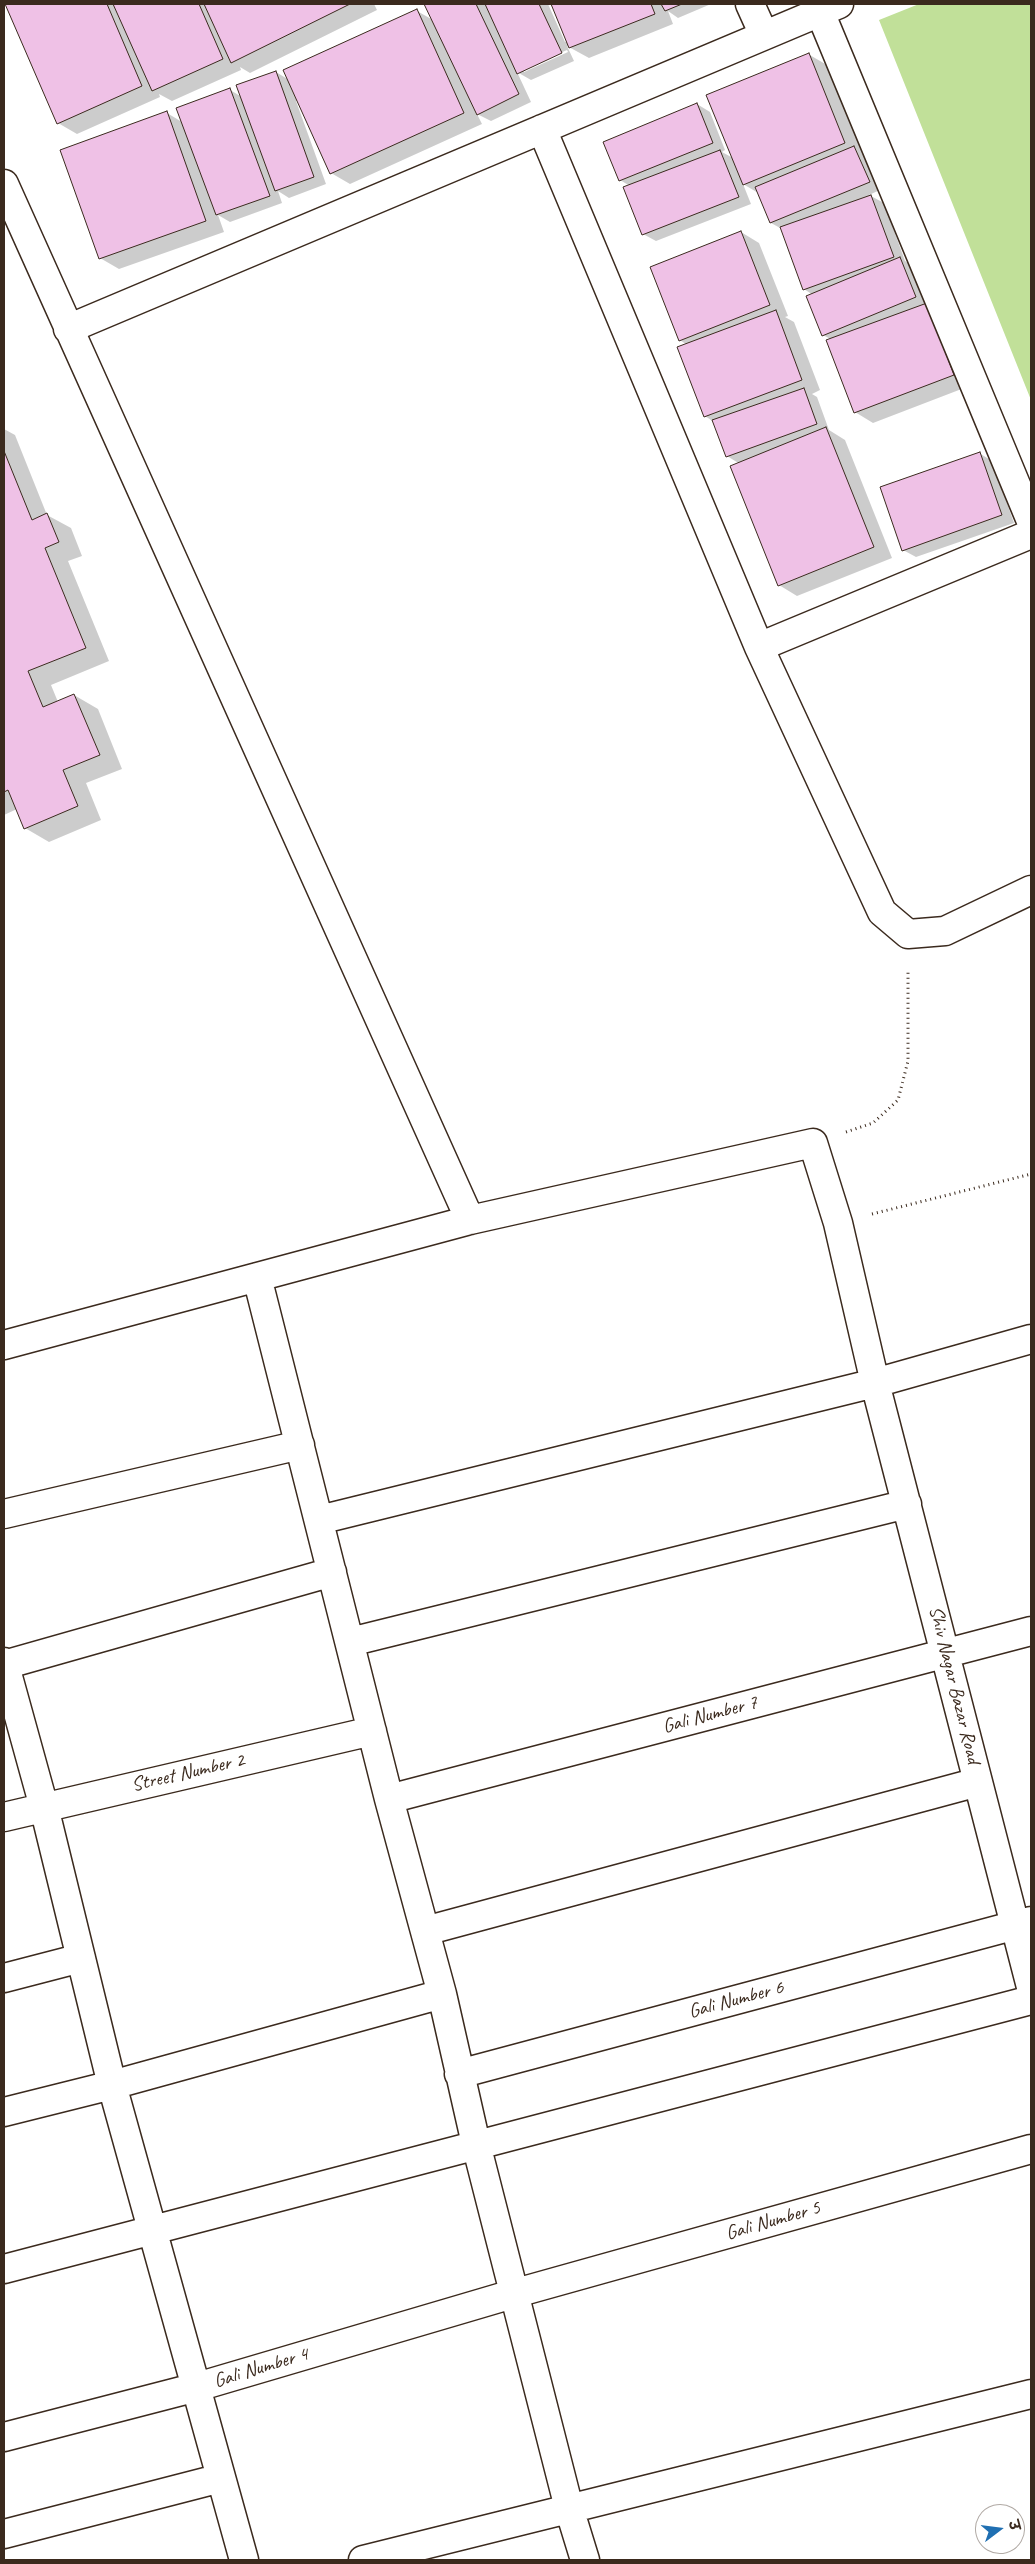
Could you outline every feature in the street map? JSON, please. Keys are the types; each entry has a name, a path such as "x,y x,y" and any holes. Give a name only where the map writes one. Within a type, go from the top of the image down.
{"street":[{"path":"750,4 764,35"},
{"path":"68,329 830,8 1031,521"},
{"path":"542,129 759,647 882,912 908,934 944,931 1031,890"},
{"path":"4,184 470,1220"},
{"path":"759,647 1031,534"},
{"path":"4,1345 470,1220 813,1143"},
{"name":"Shiv Nagar Bazar Road","path":"813,1143 838,1223 875,1383 947,1654 978,1782 1023,1924 1031,1987"},
{"path":"258,1277 389,1799 442,1994 476,2144 516,2293 569,2508 585,2560"},
{"path":"319,1520 875,1383 1031,1339"},
{"path":"4,1514 300,1445"},
{"path":"350,1642 907,1504"},
{"path":"244,2560 112,2085 44,1807 4,1664 332,1572"},
{"name":"Gali Number 7","path":"389,1799 1031,1631"},
{"name":"Street Number 2","path":"4,1817 372,1731"},
{"path":"425,1932 978,1782"},
{"name":"Gali Number 6","path":"459,2074 1023,1924"},
{"path":"4,1978 81,1958"},
{"path":"4,2112 112,2085 442,1994"},
{"path":"4,2269 1031,2000"},
{"name":"Gali Number 5","path":"516,2293 1031,2149"},
{"name":"Gali Number 4","path":"4,2437 197,2387 516,2293"},
{"path":"363,2560 1031,2394"},
{"path":"4,2534 221,2478"}],"path":[{"path":"813,1143 873,1123 898,1100 908,1061 908,934"},
{"path":"838,1223 1031,1174"}],"green space":[{"path":"919,4 1031,4 1031,400 879,20"}],"building":[{"path":"5,4 107,4 142,86 57,124"},
{"path":"113,4 199,4 223,59 152,91"},
{"path":"204,4 350,4 231,63"},
{"path":"424,4 476,4 519,94 477,115"},
{"path":"485,4 539,4 562,53 517,74"},
{"path":"551,4 651,4 655,14 569,48"},
{"path":"661,4 682,4 665,11"},
{"path":"417,9 464,113 330,174 283,70"},
{"path":"809,53 845,143 743,185 706,95"},
{"path":"276,71 314,177 275,191 236,85"},
{"path":"230,88 270,196 216,215 176,108"},
{"path":"697,103 713,143 619,181 603,142"},
{"path":"167,111 206,221 99,259 60,150"},
{"path":"854,146 870,182 770,223 755,187"},
{"path":"720,150 739,197 642,235 623,187"},
{"path":"871,195 894,257 803,290 780,227"},
{"path":"741,231 770,305 679,341 650,267"},
{"path":"900,257 916,297 822,336 806,296"},
{"path":"927,303 954,375 854,413 826,340"},
{"path":"776,310 802,380 704,417 677,347"},
{"path":"804,388 817,424 726,457 712,420"},
{"path":"826,427 874,547 778,586 730,466"},
{"path":"4,451 32,520 47,513 59,542 45,548 86,648 28,671 43,707 74,694 100,755 63,770 78,806 24,829 8,790 4,792"},
{"path":"980,452 1002,515 902,551 880,487"}]}
